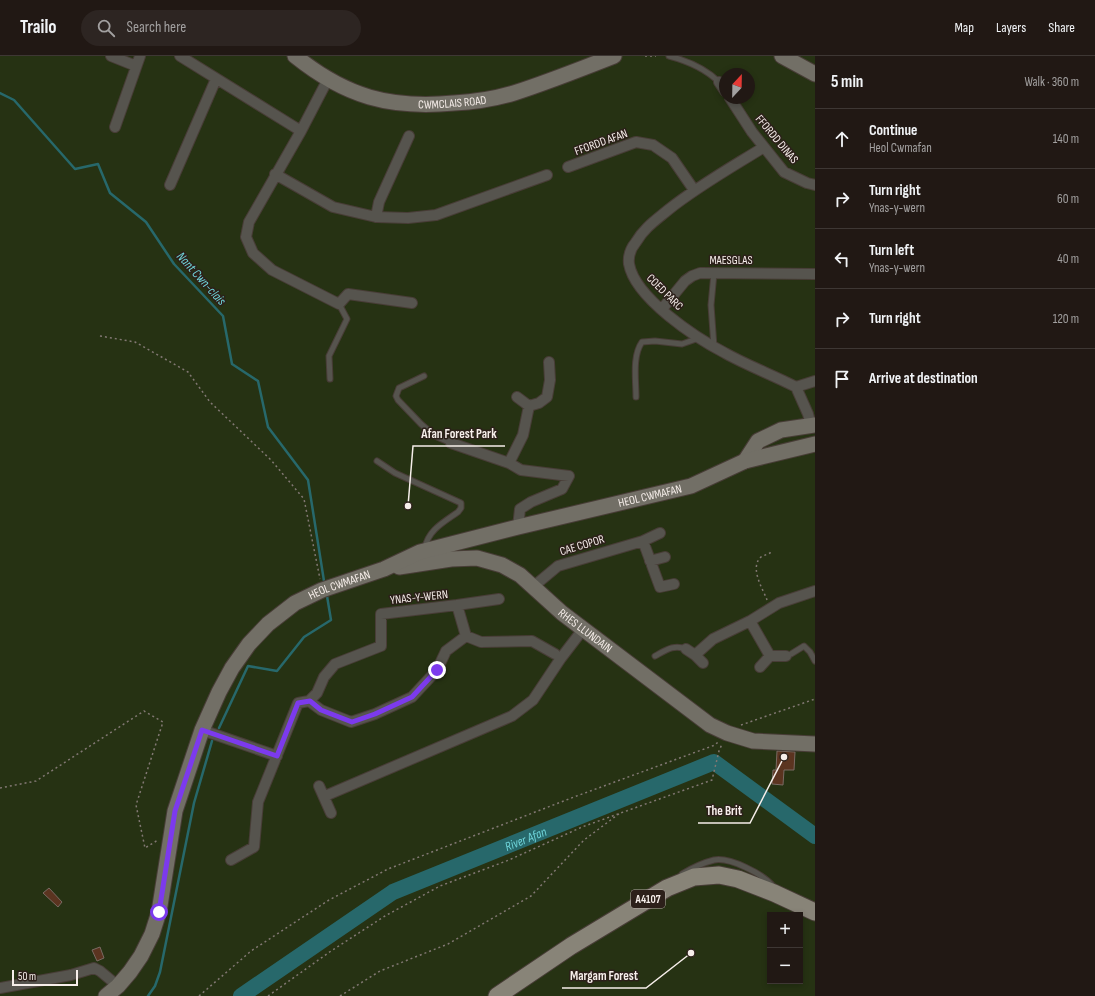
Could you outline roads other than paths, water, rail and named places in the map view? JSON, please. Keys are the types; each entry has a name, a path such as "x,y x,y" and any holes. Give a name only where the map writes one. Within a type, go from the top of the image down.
{"main road":[{"name":"CWMCLAIS ROAD","path":"296,56 328,79 341,86 381,101 400,104 430,105 479,101 513,93 614,56"},
{"path":"782,56 815,74"},
{"path":"745,461 758,440 781,430 813,425"},
{"name":"HEOL CWMAFAN","path":"106,996 118,986 141,956 152,934 159,912 175,811 202,730 219,692 232,668 249,644 268,624 294,603 322,590 384,569 424,551 691,486 745,461 815,444"},
{"name":"RHES LLUNDAIN","path":"384,569 451,559 477,558 502,565 520,575 562,612 710,725 728,733 753,741 815,744"},
{"name":"A4107","path":"497,996 571,946 667,888 694,877 719,874 738,879 815,912"}],"street":[{"path":"111,56 138,61 115,127"},
{"path":"180,56 301,131"},
{"path":"170,185 216,79"},
{"path":"328,79 301,131 275,174 249,222 246,237 253,253 272,270 339,304 348,294 412,303"},
{"name":"FFORDD DINAS","path":"734,104 752,132 784,172 807,183 815,185"},
{"path":"376,217 379,202 409,136"},
{"name":"FFORDD AFAN","path":"568,167 636,142 652,145 672,158 694,190"},
{"name":"COED PARC","path":"764,147 694,190 648,226 636,241 630,254 629,264 633,277 641,289 680,325 714,347 796,387"},
{"path":"275,174 333,207 376,217 408,218 436,214 547,175"},
{"name":"MAESGLAS","path":"662,310 685,281 692,276 700,274 815,274"},
{"path":"529,406 539,403 547,397 550,380 549,362"},
{"path":"813,425 796,387 815,381"},
{"path":"516,397 529,406"},
{"path":"509,463 523,435 529,406"},
{"path":"451,443 509,463 521,470 569,476 562,489 530,502 520,509 518,527"},
{"name":"CAE COPOR","path":"534,586 558,566 643,541 660,533"},
{"path":"643,541 660,588 674,584"},
{"path":"650,561 665,557"},
{"path":"696,655 714,639 750,621 779,603 815,591"},
{"path":"457,606 499,599"},
{"name":"YNAS-Y-WERN","path":"231,860 254,847 258,802 298,703 310,701 317,693 324,677 335,664 381,646 381,614 457,606 466,636"},
{"path":"750,621 770,656"},
{"path":"325,796 512,716 534,700 561,658 584,628"},
{"path":"310,701 321,710 352,722 375,714 412,697 437,670 446,651 466,636 481,642 532,641 554,654"},
{"path":"686,650 696,655 703,663"},
{"path":"760,667 770,656 786,656"},
{"path":"202,730 277,756"},
{"path":"319,786 325,796 331,813"},
{"path":"0,988 71,975 94,968 118,986"}],"lane":[{"path":"669,56 686,60 703,69 719,83"},
{"path":"714,273 711,305 714,347"},
{"path":"330,379 329,356 347,319 339,304"},
{"path":"636,397 636,356 638,347 642,342 654,341 682,344 699,338"},
{"path":"424,376 399,388 396,396 421,424 435,436 451,443"},
{"path":"377,461 395,474 461,503 461,508 458,512 431,532 426,540 424,551"},
{"path":"786,656 804,646 810,652 815,661"},
{"path":"656,656 669,648 680,647 686,650"}],"waterway":[{"name":"Nant Cwn-clais","path":"0,93 14,100 75,169 98,164 110,193 146,222 174,264 223,316 232,364 258,381 268,427 308,480 324,581"},
{"name":"Nant Cwn-clais","path":"219,728 248,666 277,671 304,637 331,620 327,596"},
{"name":"Nant Cwn-clais","path":"148,996 155,986 160,972 194,803 212,741"},
{"name":"River Afan","path":"241,996 393,892 714,762 815,836"}],"place":[{"name":"Afan Forest Park","path":"408,506"},
{"name":"The Brit","path":"784,757"},
{"name":"Margam Forest","path":"691,953"}]}
